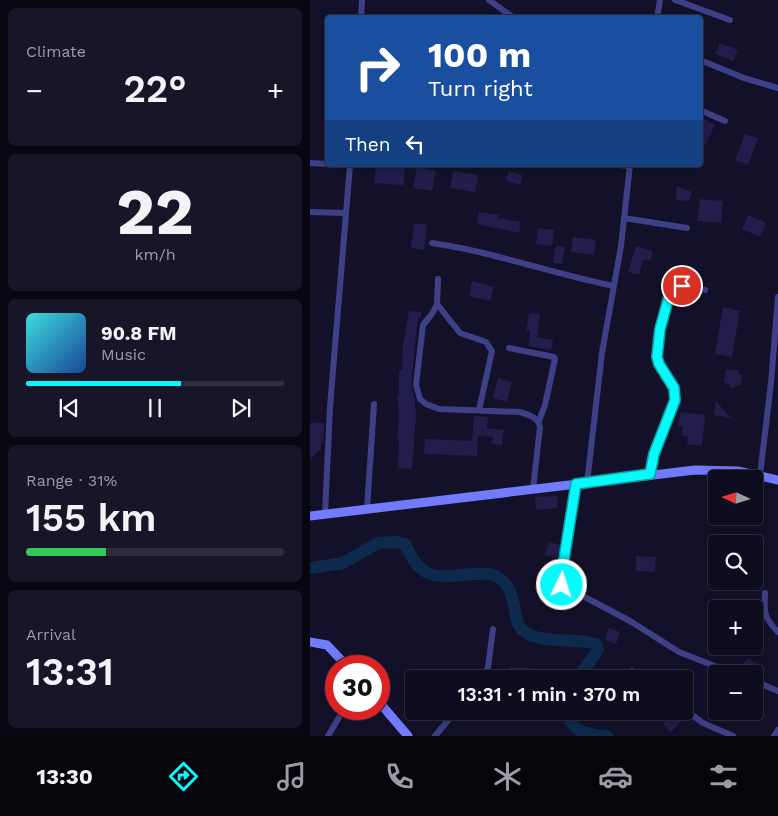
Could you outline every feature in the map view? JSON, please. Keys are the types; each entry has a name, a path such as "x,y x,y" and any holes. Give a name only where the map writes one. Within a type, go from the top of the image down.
{"main road":[{"path":"310,516 533,490 650,474 708,470"},
{"path":"763,476 778,480"},
{"path":"310,642 327,644 338,655"},
{"path":"390,715 408,736"}],"street":[{"path":"362,0 362,15"},
{"path":"489,0 510,15"},
{"path":"658,15 660,0"},
{"path":"675,0 730,20"},
{"path":"703,61 744,78 778,88"},
{"path":"703,111 725,121"},
{"path":"310,163 325,164"},
{"path":"326,514 330,407 350,167"},
{"path":"588,483 602,353 614,286 630,167"},
{"path":"310,212 346,213"},
{"path":"624,218 687,228"},
{"path":"432,243 468,248 565,276 614,286"},
{"path":"438,279 437,304 423,325 416,385 420,399 426,404 439,409 520,412 532,416 539,422"},
{"path":"650,474 654,454 675,400 674,388 659,364 657,357 660,329 670,293 675,288 682,286 705,290"},
{"path":"761,470 771,383 778,298"},
{"path":"437,304 460,332 486,342 492,351 492,359 478,410"},
{"path":"509,348 546,355 555,359 545,405 539,422 533,490"},
{"path":"367,509 374,404"},
{"path":"576,484 561,578 562,585 630,621 679,652 712,665"},
{"path":"765,593 764,608 766,618 778,632"},
{"path":"487,670 494,629"},
{"path":"763,685 778,691"},
{"path":"693,716 703,723 732,736"},
{"path":"328,736 337,720"},
{"path":"435,736 448,720"},
{"path":"774,736 778,730"}],"building":[{"path":"720,43 738,50 733,61 715,54"},
{"path":"703,119 715,125 703,146"},
{"path":"745,134 758,139 748,165 735,160"},
{"path":"376,167 405,167 404,185 374,183"},
{"path":"417,167 436,171 432,191 413,188"},
{"path":"453,171 478,175 475,192 450,188"},
{"path":"509,171 522,175 520,185 506,181"},
{"path":"677,186 692,192 689,201 676,200"},
{"path":"700,199 723,201 721,223 697,221"},
{"path":"479,212 499,215 498,218 521,222 519,233 477,224"},
{"path":"748,215 766,223 760,237 742,229"},
{"path":"414,223 427,225 424,250 411,248"},
{"path":"538,228 554,230 552,246 536,244"},
{"path":"573,237 596,240 594,255 571,252"},
{"path":"556,246 565,247 562,264 553,263"},
{"path":"636,246 653,251 650,261 643,260 639,275 628,272"},
{"path":"472,281 494,287 490,301 469,296"},
{"path":"723,307 740,311 732,357 715,354"},
{"path":"409,311 421,312 421,318 418,317 411,384 416,416 412,469 398,468 399,440 397,439 399,370 402,370 403,346"},
{"path":"529,313 540,314 537,337 553,340 551,350 528,346 530,331 526,331"},
{"path":"726,369 739,371 738,374 742,375 740,386 735,385 735,388 729,387 730,384 724,383"},
{"path":"498,378 512,382 507,402 493,398"},
{"path":"716,401 731,418 714,415"},
{"path":"680,412 705,415 702,446 687,444 688,437 682,436 683,426 678,426"},
{"path":"474,416 488,417 487,428 504,430 502,445 492,444 493,437 478,436 477,456 424,454 425,439 472,441"},
{"path":"310,423 324,423 321,451 318,451 310,460"},
{"path":"557,496 558,508 536,510 535,497"},
{"path":"549,542 561,545 557,558 545,555"},
{"path":"636,556 656,557 655,572 636,571"},
{"path":"562,590 571,600 561,608 552,599"},
{"path":"609,628 620,632 616,644 605,640"},
{"path":"748,658 759,665 743,665"},
{"path":"510,667 530,668 530,670 510,670"},
{"path":"666,720 682,720 671,732 663,724"}],"waterway":[{"path":"310,568 343,563 378,543 395,542 405,544 417,565 431,574 438,576 493,575 508,588 512,596 517,621 525,632 550,640 596,644 598,650 584,670"},
{"path":"570,720 581,731 607,736"}],"route":[{"path":"562,585 560,582 576,484 650,474 654,454 668,424 676,395 657,357 660,329 670,293 675,288 682,286"}]}
